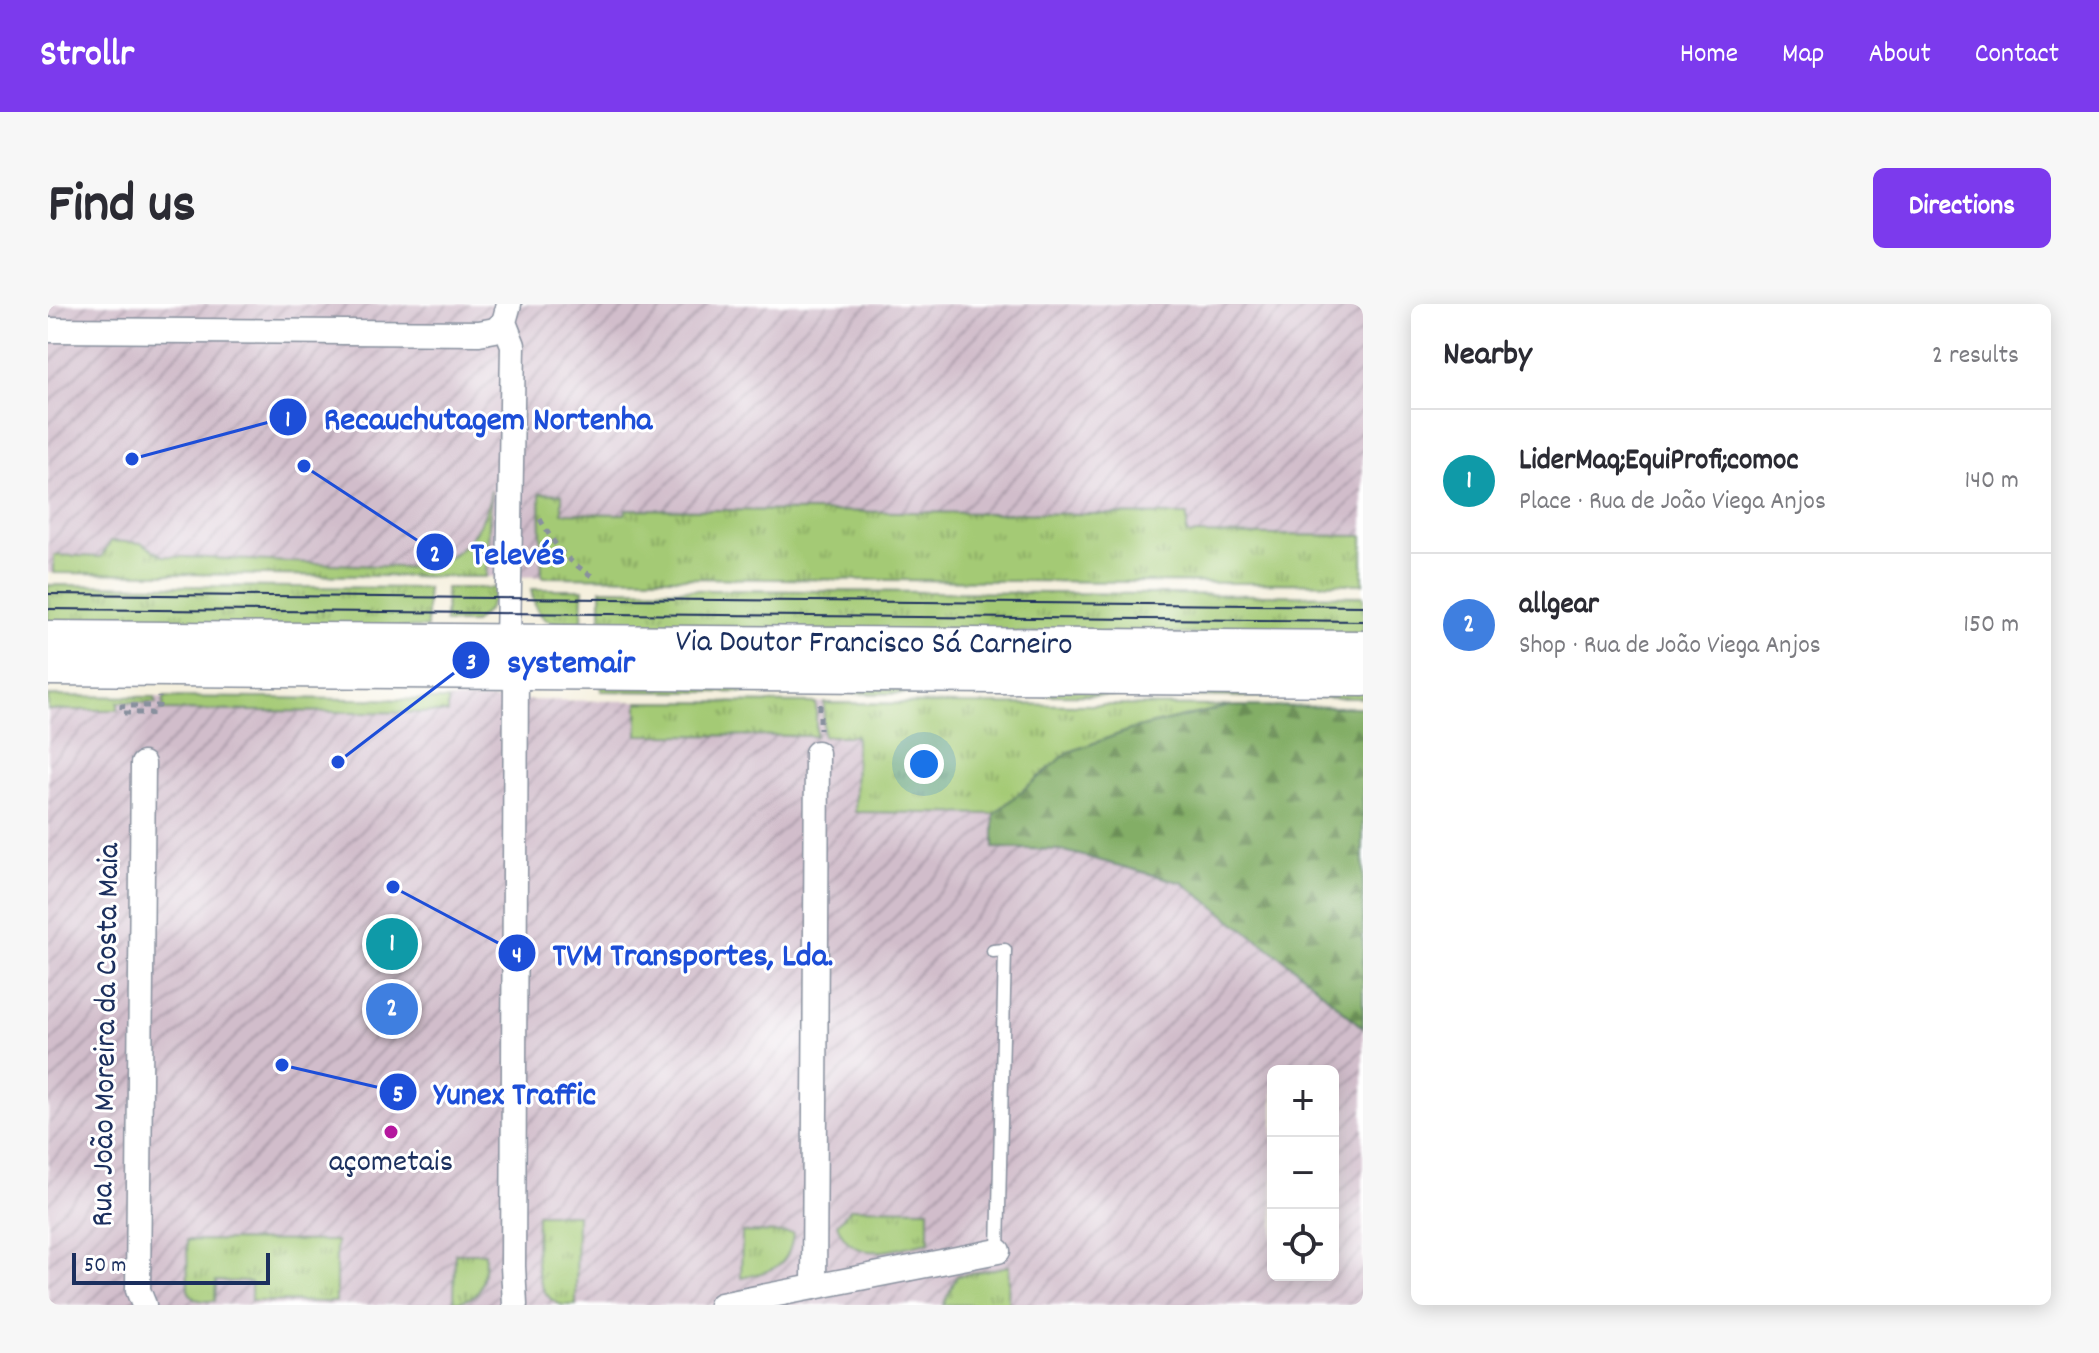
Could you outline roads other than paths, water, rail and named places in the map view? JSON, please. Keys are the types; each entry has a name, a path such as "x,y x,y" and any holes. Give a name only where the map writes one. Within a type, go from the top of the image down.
{"main road":[{"name":"Via Doutor Francisco Sá Carneiro","path":"48,639 512,657 1363,678"},
{"name":"Via Doutor Francisco Sá Carneiro","path":"48,667 512,657 592,642 1363,649"}],"street":[{"path":"48,330 479,333 495,330 506,313"},
{"path":"506,313 513,345 515,1305"},
{"path":"814,1287 818,744"},
{"name":"Rua João Moreira da Costa Maia","path":"143,764 138,1290 144,1305"},
{"path":"721,1305 998,1251"}],"lane":[{"path":"993,951 1005,950 998,986 998,1251"}],"tram line":[{"path":"48,594 1363,606"},
{"path":"48,609 1363,621"}],"place":[{"name":"Recauchutagem Nortenha","path":"132,459"},
{"name":"Televés","path":"304,466"},
{"name":"systemair","path":"338,762"},
{"name":"TVM Transportes, Lda.","path":"393,887"},
{"name":"LiderMaq;EquiProfi;comoc","path":"392,944"},
{"name":"allgear","path":"392,1009"},
{"name":"Yunex Traffic","path":"282,1065"},
{"name":"açometais","path":"391,1132"}]}
